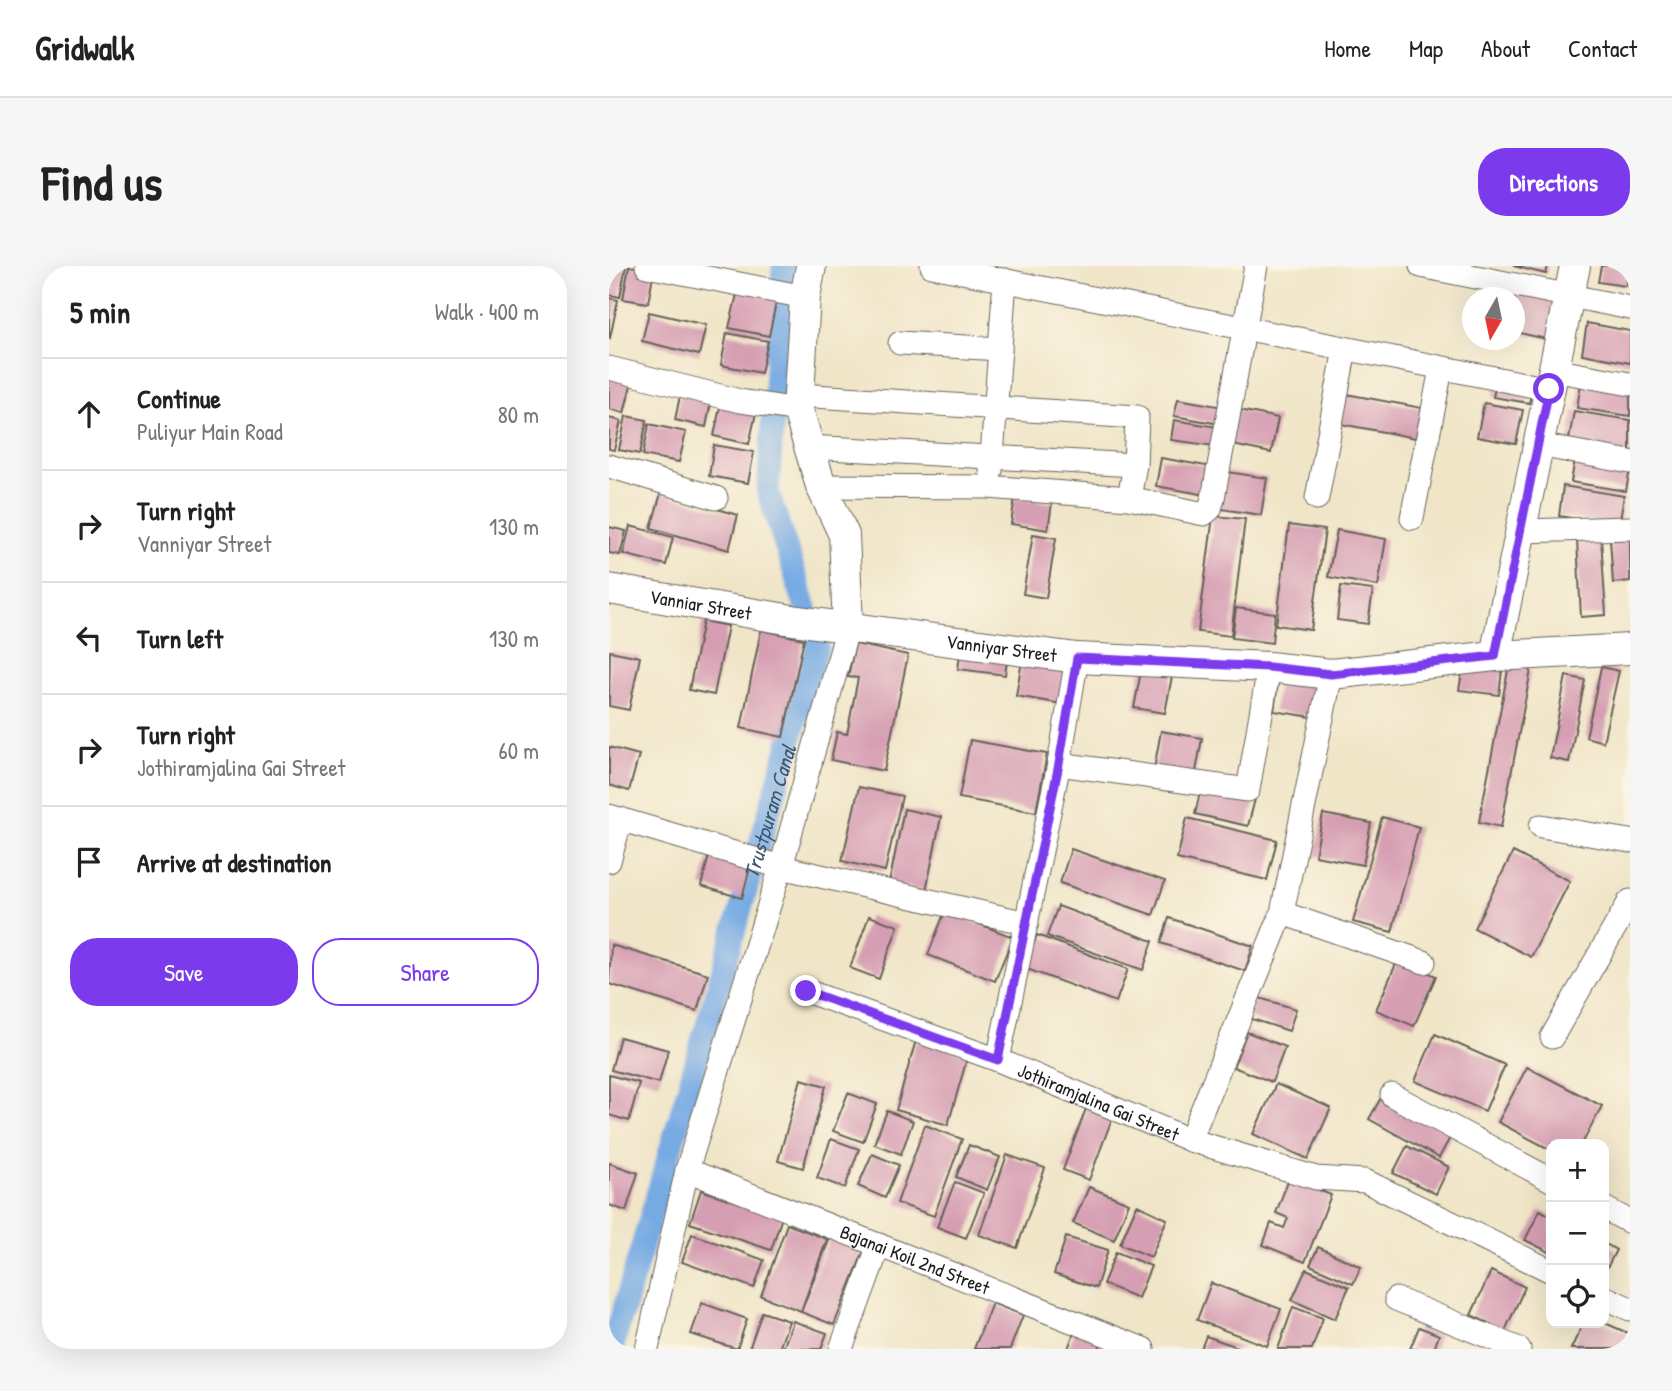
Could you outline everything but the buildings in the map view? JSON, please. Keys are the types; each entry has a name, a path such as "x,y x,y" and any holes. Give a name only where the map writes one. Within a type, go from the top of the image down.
{"street":[{"path":"647,266 806,298"},
{"path":"647,1349 687,1170 781,867 848,627 844,535 821,486 798,402 811,266"},
{"path":"932,266 1441,369 1551,380 1630,384"},
{"path":"821,486 988,487 1129,498 1204,514 1210,509 1242,328 1256,266"},
{"path":"1421,266 1568,297 1630,307"},
{"path":"1495,656 1575,266"},
{"path":"988,487 993,456 1005,281"},
{"path":"900,343 1000,349"},
{"path":"1317,498 1345,349"},
{"path":"609,368 740,401 996,408 1136,417 1135,465 1129,498"},
{"path":"1412,518 1441,369"},
{"path":"1538,445 1630,462"},
{"path":"809,447 1135,465"},
{"path":"609,466 716,498"},
{"path":"1521,531 1630,528"},
{"name":"Vanniar Street","path":"609,589 792,620"},
{"name":"Vanniyar Street","path":"792,620 1077,658 1269,667 1331,674 1495,656 1630,649"},
{"path":"998,1060 1059,764 1077,658"},
{"path":"1059,764 1248,790 1269,667"},
{"path":"1190,1140 1282,913 1331,674"},
{"path":"609,861 615,818 781,867 1027,923"},
{"path":"1541,826 1630,841"},
{"path":"1552,1037 1630,901"},
{"path":"1282,913 1425,962"},
{"name":"Jothiramjalina Gai Street","path":"806,991 998,1060 1190,1140 1316,1178 1365,1181 1546,1269"},
{"path":"1392,1095 1546,1177"},
{"name":"Bajanai Koil 2nd Street","path":"687,1170 1143,1349"},
{"path":"1609,1211 1630,1222"},
{"path":"841,1349 879,1245"},
{"path":"1396,1299 1519,1349"},
{"path":"1609,1300 1630,1310"}],"waterway":[{"name":"Trustpuram Canal","path":"612,1349 818,645 768,492 783,266"}],"route":[{"path":"806,991 998,1060 1059,764 1077,658 1269,667 1331,674 1495,656 1549,389"}]}
